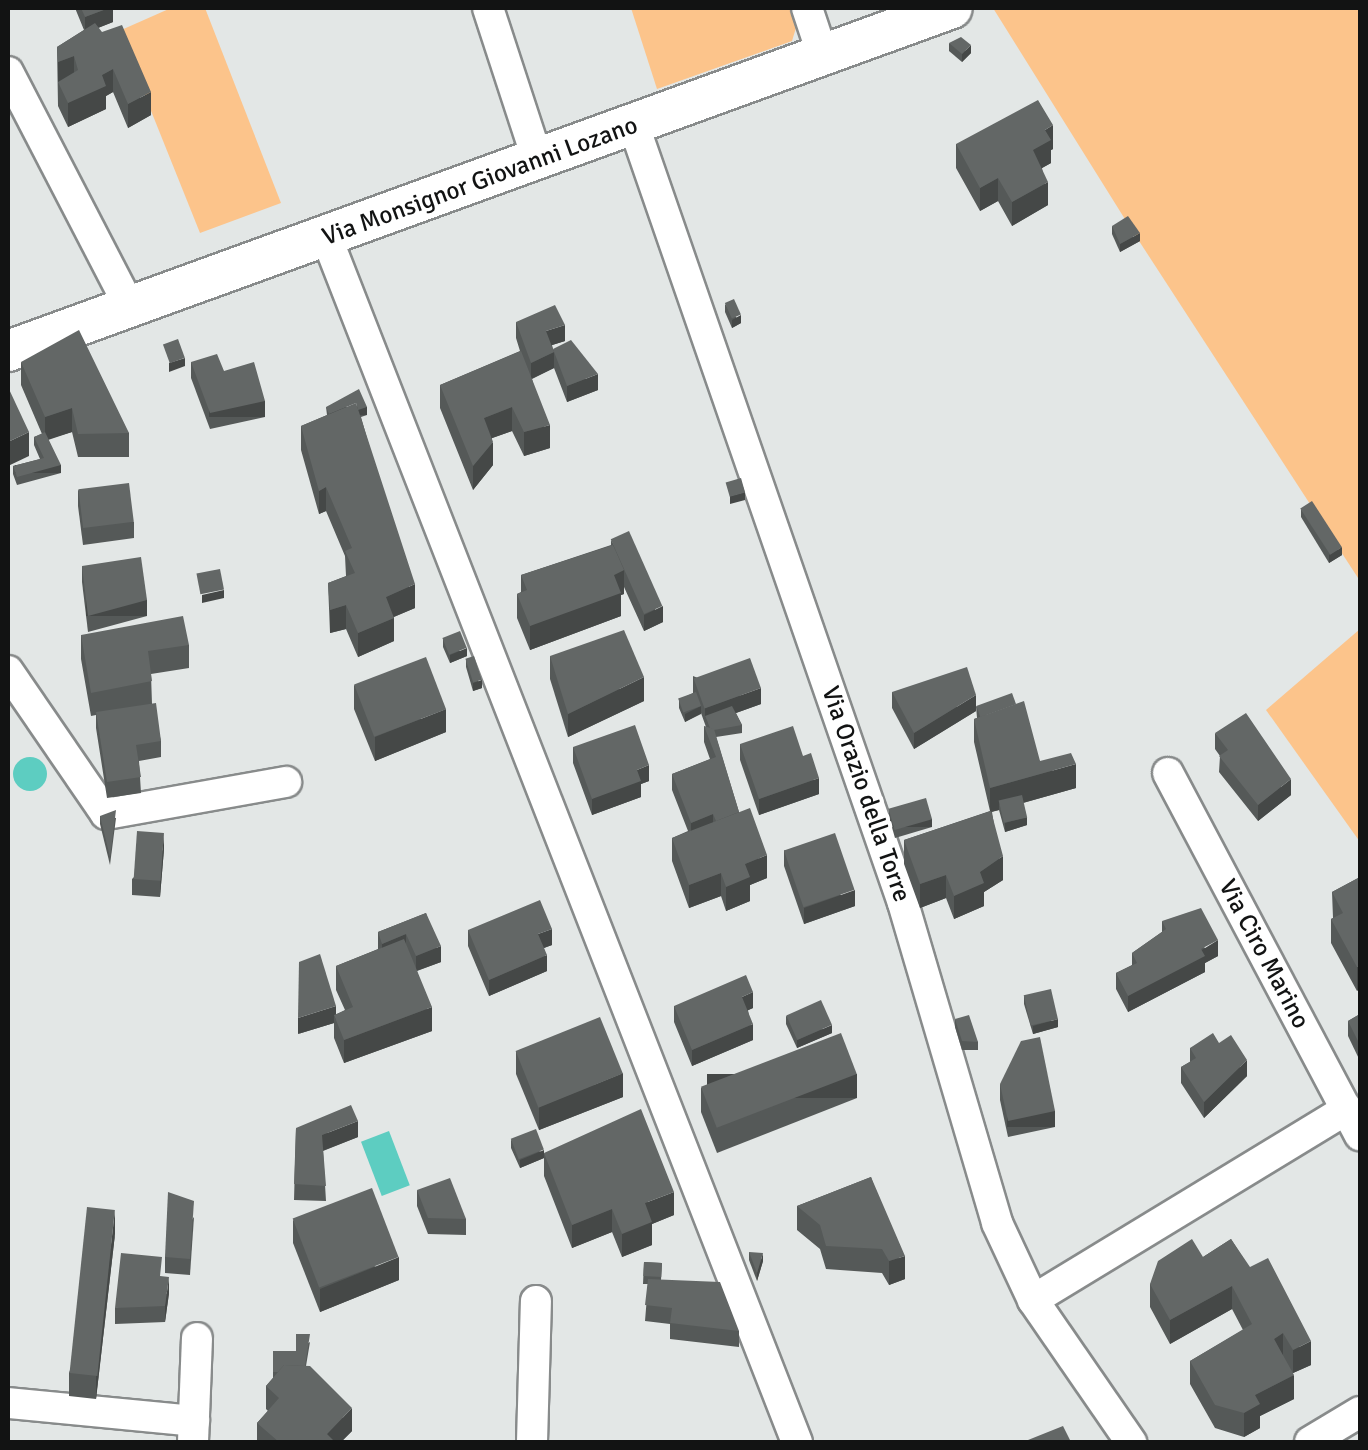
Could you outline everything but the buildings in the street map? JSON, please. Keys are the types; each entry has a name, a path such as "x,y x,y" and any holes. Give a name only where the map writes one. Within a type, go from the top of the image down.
{"main road":[{"name":"Via Monsignor Giovanni Lozano","path":"8,350 952,8"}],"street":[{"path":"488,8 538,160"},
{"path":"807,8 823,56"},
{"path":"8,72 130,307"},
{"name":"Via Orazio della Torre","path":"634,126 904,903 997,1222 1033,1300 1131,1442"},
{"path":"326,236 797,1442"},
{"path":"8,671 106,814 286,782"},
{"name":"Via Ciro Marino","path":"1168,773 1354,1122"},
{"path":"1033,1300 1354,1122"},
{"path":"532,1442 536,1301"},
{"path":"8,1403 194,1432 197,1338"},
{"path":"1310,1442 1360,1412"}],"shaded area":[{"path":"171,8 205,8 281,203 200,233 119,31"},
{"path":"631,8 796,8 799,18 792,41 657,89"},
{"path":"993,8 1360,8 1360,581 1128,224"},
{"path":"1360,629 1360,842 1266,710"}],"water":[{"path":"30,757 42,762 47,774 42,786 30,791 18,786 13,774 18,762"},
{"path":"389,1131 410,1185 382,1196 361,1142"}]}
